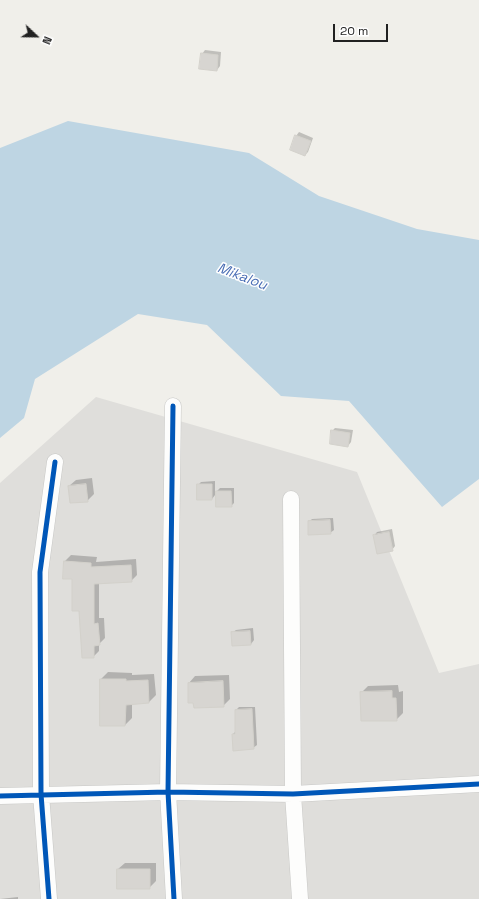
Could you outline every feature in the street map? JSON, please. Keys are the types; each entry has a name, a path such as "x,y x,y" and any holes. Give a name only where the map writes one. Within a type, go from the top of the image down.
{"street":[{"path":"172,406 168,792 174,899"},
{"path":"49,899 40,794 40,572 55,462"},
{"path":"291,499 293,794 300,899"},
{"path":"0,796 168,792 293,794 479,784"}],"shaded area":[{"path":"96,397 357,472 439,673 479,664 479,899 0,899 0,483"}],"water":[{"name":"Mikalou","path":"68,121 249,153 319,196 417,229 479,240 479,479 442,507 349,401 281,396 207,325 138,314 35,379 24,418 0,438 0,148"}],"building":[{"path":"201,53 218,55 217,71 199,69"},
{"path":"295,135 311,141 305,156 290,150"},
{"path":"331,430 350,433 348,447 330,444"},
{"path":"86,484 88,502 70,503 68,486"},
{"path":"197,484 212,484 212,500 197,500"},
{"path":"216,491 231,491 232,507 216,507"},
{"path":"330,520 331,534 308,535 308,521"},
{"path":"389,532 393,551 377,554 373,535"},
{"path":"64,561 91,563 91,567 131,565 132,582 94,584 94,624 98,623 100,645 94,646 94,658 82,658 79,611 72,611 72,579 63,579"},
{"path":"250,631 251,645 232,646 231,632"},
{"path":"100,679 126,679 126,681 148,680 149,703 126,705 125,726 100,726"},
{"path":"223,681 224,707 194,708 193,703 188,703 188,683"},
{"path":"392,691 392,698 396,698 397,721 361,721 360,692"},
{"path":"252,709 254,749 233,751 232,734 235,734 235,710"},
{"path":"117,869 150,869 150,889 117,889"}],"cycle path":[{"path":"173,406 168,792 174,899"},
{"path":"49,899 41,794 40,572 55,462"},
{"path":"0,796 168,792 293,794 479,784"}]}
